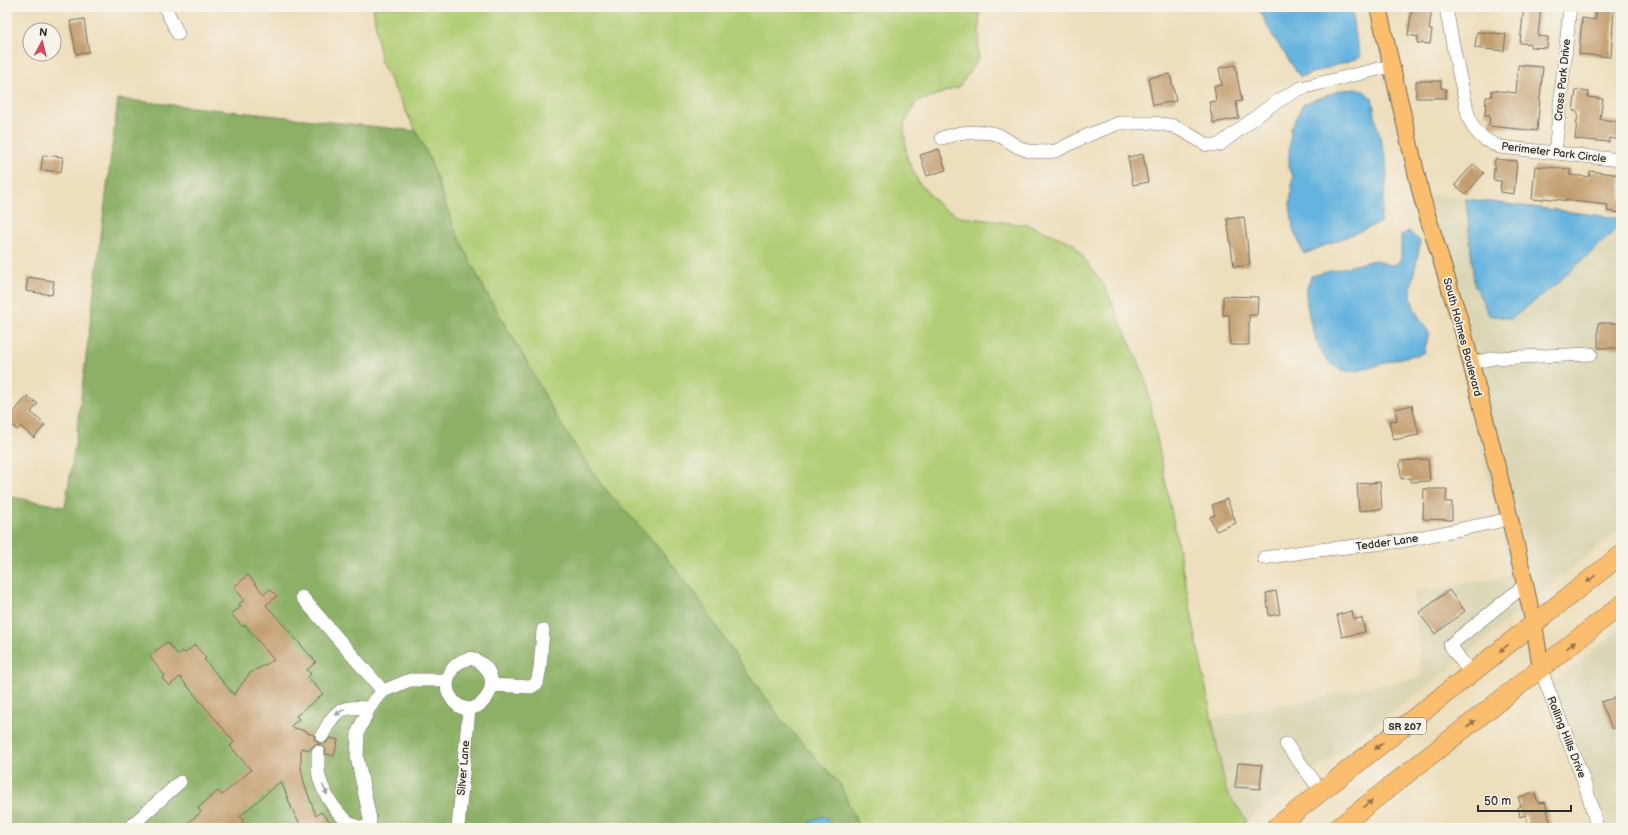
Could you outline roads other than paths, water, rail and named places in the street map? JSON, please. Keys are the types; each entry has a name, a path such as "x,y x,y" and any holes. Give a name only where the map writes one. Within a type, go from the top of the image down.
{"highway":[{"name":"SR 207","path":"1275,828 1621,555"},
{"path":"1338,828 1621,605"}],"main road":[{"name":"South Holmes Boulevard","path":"1378,7 1422,198 1451,290 1510,519 1534,624 1541,669"}],"street":[{"path":"165,7 178,34"},
{"name":"Perimeter Park Circle","path":"1446,7 1455,60 1469,119 1474,129 1486,140 1500,147 1621,160"},
{"name":"Cross Park Drive","path":"1555,153 1570,7"},
{"path":"942,138 960,133 991,133 999,135 1018,147 1029,151 1045,152 1056,151 1086,136 1119,123 1154,123 1173,126 1207,145 1219,145 1273,104 1301,88 1391,66"},
{"path":"1471,363 1495,358 1591,354"},
{"name":"Tedder Lane","path":"1264,558 1309,551 1403,541 1510,519"},
{"path":"1471,674 1450,645 1525,585"},
{"path":"302,596 383,691"},
{"path":"491,685 531,687 537,683 540,668 543,630"},
{"path":"471,658 481,662 489,670 491,685 489,694 483,704 473,709 462,708 453,702 448,692 448,680 452,668 461,661 471,658"},
{"name":"Rolling Hills Drive","path":"1541,669 1581,768 1590,797 1597,828"},
{"path":"369,828 370,819 357,757 358,732 369,708 383,691 410,680 448,680"},
{"path":"322,736 328,722 340,710 353,706 369,708"},
{"name":"Silver Lane","path":"458,828 469,709"},
{"path":"1286,744 1322,792"},
{"path":"318,752 318,772 323,786 337,812 346,822 355,827 363,828"},
{"path":"129,828 180,782"}],"water":[{"path":"1258,7 1352,7 1354,30 1361,57 1300,77 1271,33"},
{"path":"1361,89 1372,98 1377,126 1386,158 1387,177 1380,223 1304,254 1293,229 1290,204 1293,176 1289,170 1291,128 1303,104 1341,90"},
{"path":"1466,199 1621,218 1621,225 1554,286 1511,319 1489,315 1474,283"},
{"path":"1408,231 1420,241 1412,281 1411,299 1420,319 1429,333 1424,353 1351,372 1334,366 1328,361 1319,347 1309,317 1306,291 1311,276 1375,260 1389,265 1395,265 1401,259 1401,236"},
{"path":"824,816 834,828 808,828 812,820"}]}
